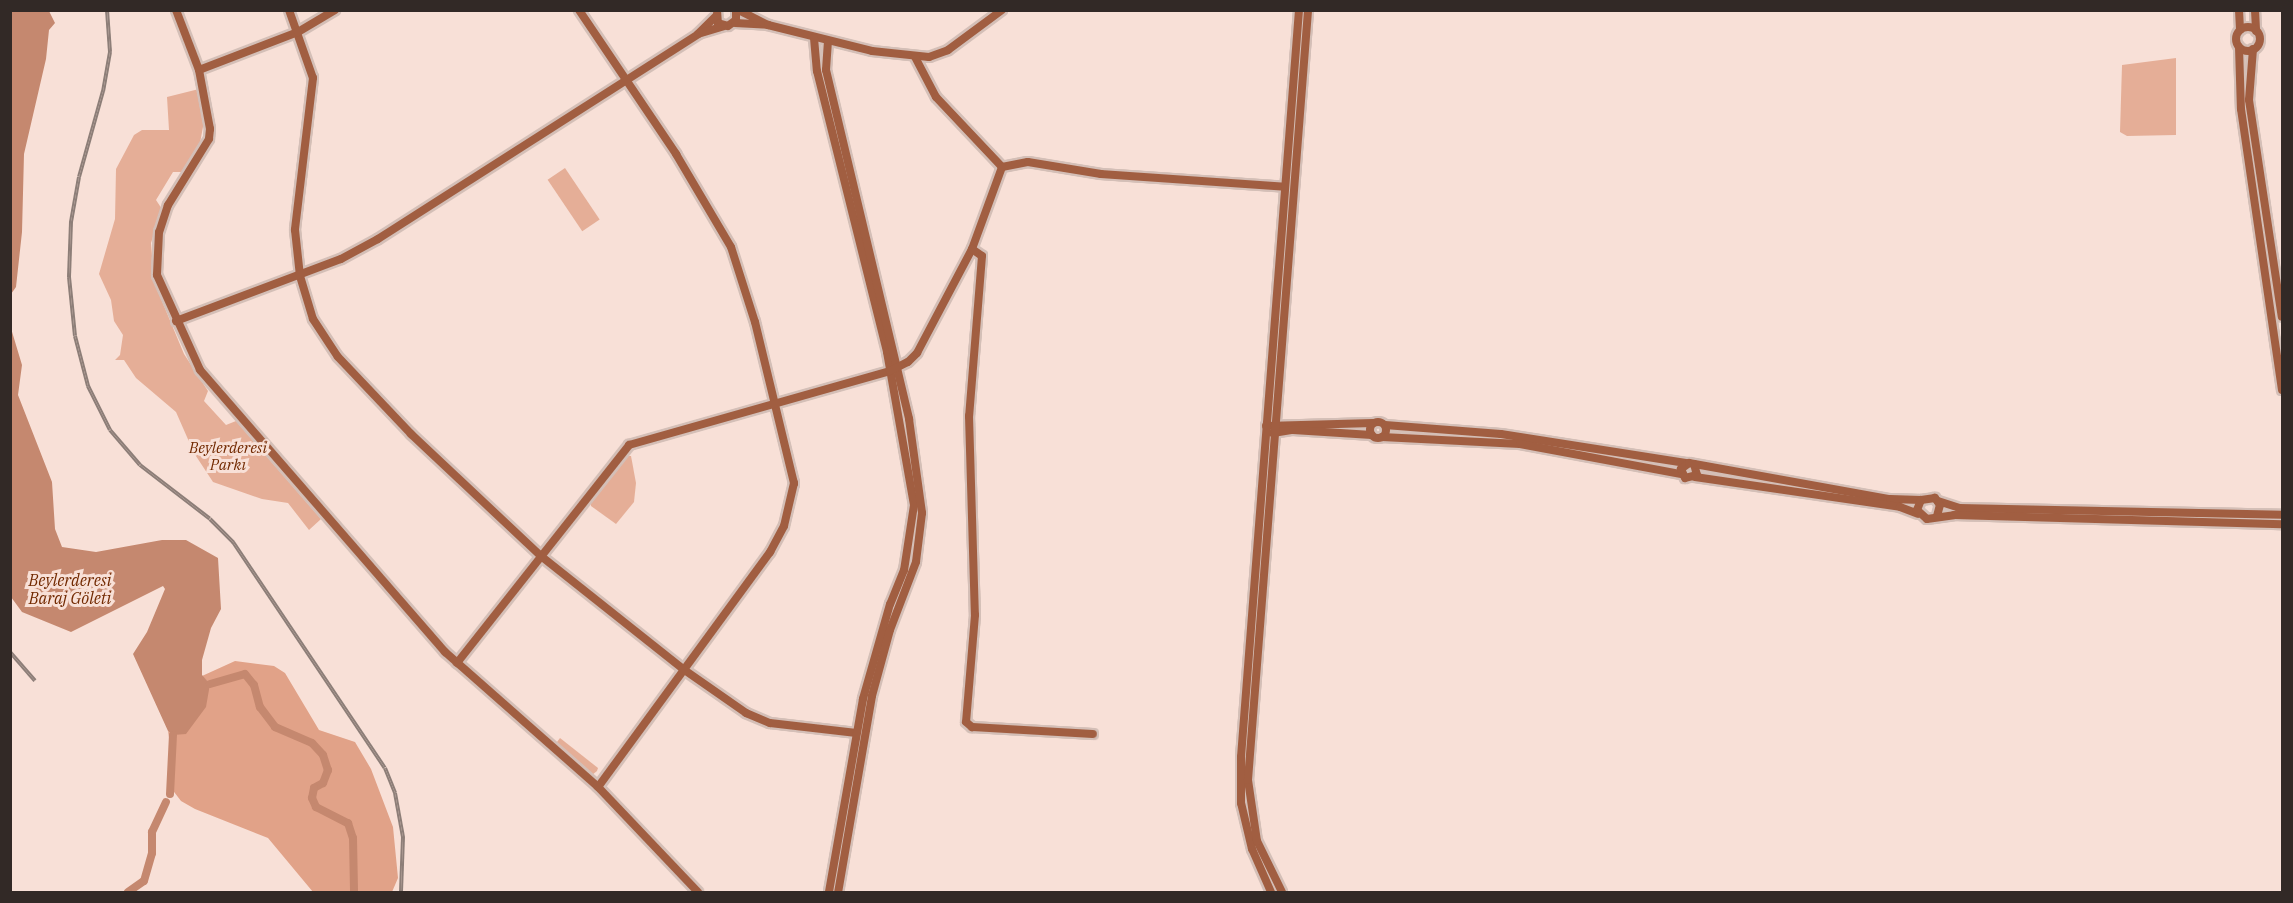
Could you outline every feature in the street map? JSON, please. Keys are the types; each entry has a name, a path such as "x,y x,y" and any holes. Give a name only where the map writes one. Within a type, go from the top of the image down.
{"main road":[{"path":"176,10 199,70 210,120 209,139 168,204 159,232 157,275 176,321 206,378 457,663 598,787 698,892"},
{"path":"290,10 314,78 295,230 300,276 313,319 345,365 411,434 541,556 683,669 746,713 770,723 856,733"},
{"path":"199,70 298,32 335,10"},
{"path":"579,10 626,78 731,247 776,404 794,483 784,526 770,552 598,787"},
{"path":"735,23 737,10 768,25 814,38 915,57 948,50 1002,10"},
{"path":"1271,892 1252,849 1241,803 1266,430 1299,10"},
{"path":"1282,892 1257,841 1248,780 1308,10"},
{"path":"2239,10 2240,30 2236,37 2239,47 2241,109 2283,390"},
{"path":"2255,10 2259,41 2253,49 2249,100 2283,317"},
{"path":"176,321 300,276 378,240 698,33 716,13 724,26"},
{"path":"698,33 735,23 768,25"},
{"path":"2240,30 2246,27 2256,31"},
{"path":"814,38 817,71 894,369 914,526 856,733 829,892"},
{"path":"828,41 826,70 918,477 921,534 873,696 838,892"},
{"path":"2239,47 2253,49"},
{"path":"915,57 936,97 1002,167"},
{"path":"1002,167 1028,162 1101,174 1285,187"},
{"path":"457,663 629,445 894,369 916,353 972,249 1002,167"},
{"path":"972,249 981,256 969,416 975,615 966,722 972,727 1093,734"},
{"path":"1276,430 1373,423 1501,434 1890,499 1920,500 1928,496 1959,507 2283,515"},
{"path":"1371,435 1373,423"},
{"path":"1382,437 1385,425"},
{"path":"1266,430 1520,444 1682,474 1687,479 1695,477 1900,507 1928,519 1937,516 2283,524"},
{"path":"1682,474 1690,464"},
{"path":"1690,464 1695,477"},
{"path":"1918,514 1920,500"},
{"path":"1937,516 1938,501"}],"green space":[{"path":"2176,58 2176,135 2127,136 2120,132 2122,65"},
{"name":"Beylerderesi Parkı","path":"199,89 205,116 200,143 184,172 173,172 156,200 162,209 151,243 154,282 184,354 208,391 204,401 226,425 236,421 321,519 309,530 288,503 262,499 213,482 194,453 176,412 136,378 124,360 115,360 120,355 123,335 114,321 111,300 99,274 115,219 116,169 134,135 142,130 169,130 167,97"},
{"path":"565,168 600,219 582,231 548,180"},
{"path":"627,456 631,456 636,483 634,502 616,524 591,506 591,502"},
{"path":"560,738 598,768 597,771 592,775 554,746"}],"shaded area":[{"path":"235,661 274,666 285,673 319,730 355,742 371,769 393,827 398,878 392,892 313,892 268,838 195,809 181,801 168,784 172,757 168,731 173,735 210,684 202,676"}],"water":[{"path":"11,10 49,11 55,23 49,30 46,59 24,154 22,232 16,287 11,294"},
{"name":"Beylerderesi Baraj Göleti","path":"10,325 22,365 18,395 52,482 55,529 62,547 96,552 162,540 186,540 218,558 221,609 211,628 202,660 202,675 210,684 206,707 186,734 173,735 168,731 133,654 147,632 165,589 163,586 71,632 22,612 11,597"}],"waterway":[{"path":"210,684 245,674 254,685 260,707 275,727 312,743 323,755 328,770 323,783 314,788 312,798 316,807 348,823 353,838 354,892"},
{"path":"170,794 173,735"},
{"path":"128,892 144,881 152,853 152,832 166,802"}],"railway":[{"path":"107,10 110,52 103,91 79,177 71,222 69,277 75,336 88,386 110,430 140,465 210,519 233,542 385,768 395,793 403,837 401,892"},
{"path":"10,652 35,681"}]}
